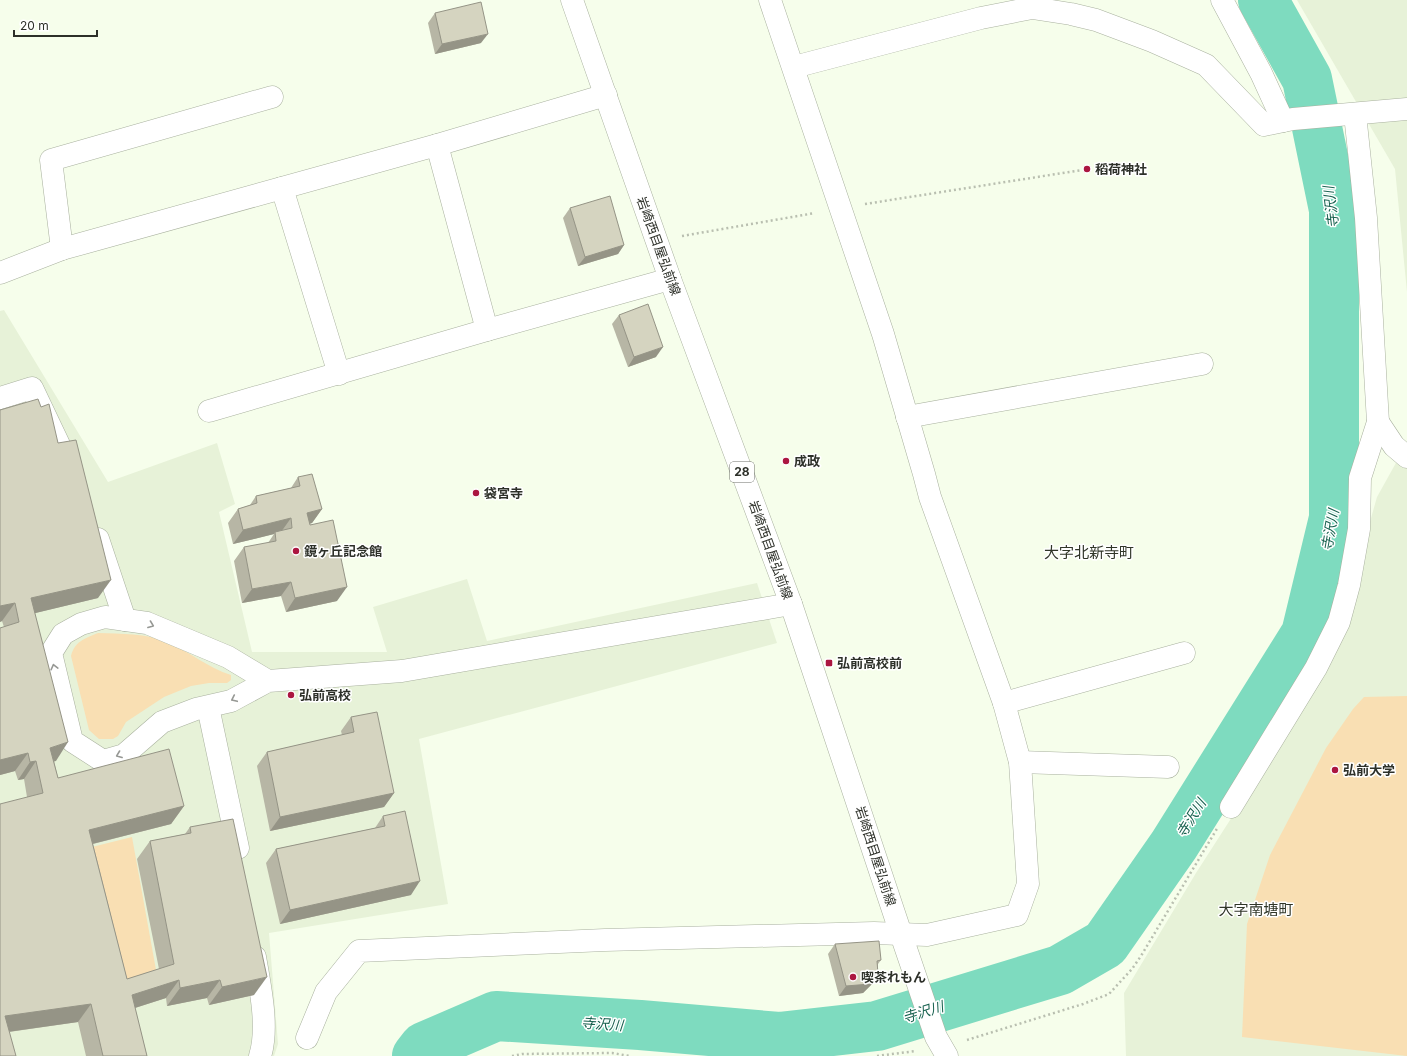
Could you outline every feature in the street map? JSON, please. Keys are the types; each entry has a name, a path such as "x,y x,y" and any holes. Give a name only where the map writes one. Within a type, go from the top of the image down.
{"street":[{"name":"岩崎西目屋弘前線","path":"572,0 670,279 791,604 903,940 941,1046"},
{"path":"307,1038 326,992 359,951 605,940 903,940 1017,915 1028,884 1020,762 1004,703 930,497 883,334 794,67 770,0"},
{"path":"1222,0 1288,120"},
{"path":"794,67 981,18 1032,8 1071,14 1096,20 1152,41 1206,65 1264,125 1288,120 1407,109"},
{"path":"0,273 62,249 438,145 606,95"},
{"path":"62,249 52,160 272,96"},
{"path":"1231,807 1316,668 1339,622 1349,585 1359,529 1360,478 1378,422 1366,218 1355,114"},
{"path":"438,145 487,330"},
{"path":"282,188 338,374"},
{"path":"209,411 487,330 670,279"},
{"path":"907,417 1202,364"},
{"path":"0,398 32,388 78,485"},
{"path":"1378,422 1394,446 1407,457"},
{"path":"93,522 125,620"},
{"path":"268,681 228,657 147,623 105,617 81,624 64,634 51,653 72,741 103,761 124,755 162,722 230,701 268,681 402,671 791,604"},
{"path":"1004,703 1184,653"},
{"path":"208,707 236,833 240,864"},
{"path":"1020,762 1168,767"},
{"path":"252,941 261,994 263,1045 260,1056"}],"path":[{"path":"676,237 841,208 1082,170"},
{"path":"877,1056 961,1042 1083,1004 1109,994 1132,970 1231,807"},
{"path":"512,1056 612,1054 630,1056"}],"shaded area":[{"path":"1297,0 1407,0 1407,292 1395,169"},
{"name":"弘前高校","path":"4,310 108,482 217,443 235,504 219,512 252,652 387,652 373,607 467,579 487,641 757,583 777,643 419,739 448,904 269,933 278,1044 274,1056 0,1056 0,311"},
{"name":"弘前大学","path":"1407,443 1407,1056 1126,1056 1124,993 1196,873 1329,666 1377,497"},
{"path":"98,633 142,635 160,639 231,675 231,680 227,683 209,683 191,686 164,697 126,722 118,736 113,739 99,739 89,730 71,656 75,647 81,641"},
{"path":"1407,696 1407,1056 1242,1037 1247,924 1270,855 1326,748 1353,709 1364,697"},
{"path":"132,837 158,981 116,994 80,850"}],"building":[{"path":"481,2 488,34 442,44 435,13"},
{"path":"610,196 624,245 585,257 570,208"},
{"path":"648,304 663,347 634,357 619,315"},
{"path":"38,399 41,407 49,404 58,443 76,440 111,580 31,598 68,742 50,748 58,778 169,749 184,806 89,830 127,979 174,964 150,841 191,833 190,827 233,819 267,977 222,987 220,980 180,988 179,980 132,995 147,1056 103,1056 91,1004 5,1016 16,1056 0,1056 0,804 43,793 36,761 30,762 28,753 0,760 0,628 19,622 15,603 0,606 0,410"},
{"name":"鏡ヶ丘記念館","path":"312,474 322,509 307,513 310,525 333,520 347,587 295,598 291,582 252,589 244,547 276,541 275,532 292,528 291,518 243,530 238,509 257,503 256,496 300,486 298,477"},
{"path":"377,712 394,793 280,817 267,752 354,732 351,717"},
{"path":"405,811 420,881 290,910 276,849 385,826 383,816"},
{"name":"喫茶れもん","path":"879,941 881,960 877,961 878,974 870,984 846,986 835,944"}],"waterway":[{"name":"寺沢川","path":"417,1056 424,1047 496,1016 640,1025 779,1037 877,1026 1060,970 1105,944 1174,845 1306,634 1334,518 1334,210 1307,79 1263,0"}],"place":[{"name":"稻荷神社","path":"1087,169"},
{"name":"成政","path":"786,461"},
{"name":"袋宮寺","path":"476,493"},
{"name":"鏡ヶ丘記念館","path":"296,551"},
{"name":"弘前高校前","path":"829,663"},
{"name":"弘前高校","path":"291,695"},
{"name":"弘前大学","path":"1335,770"},
{"name":"喫茶れもん","path":"853,977"}],"district":[{"name":"大字北新寺町","path":"1089,553"},
{"name":"大字南塘町","path":"1256,910"}]}
